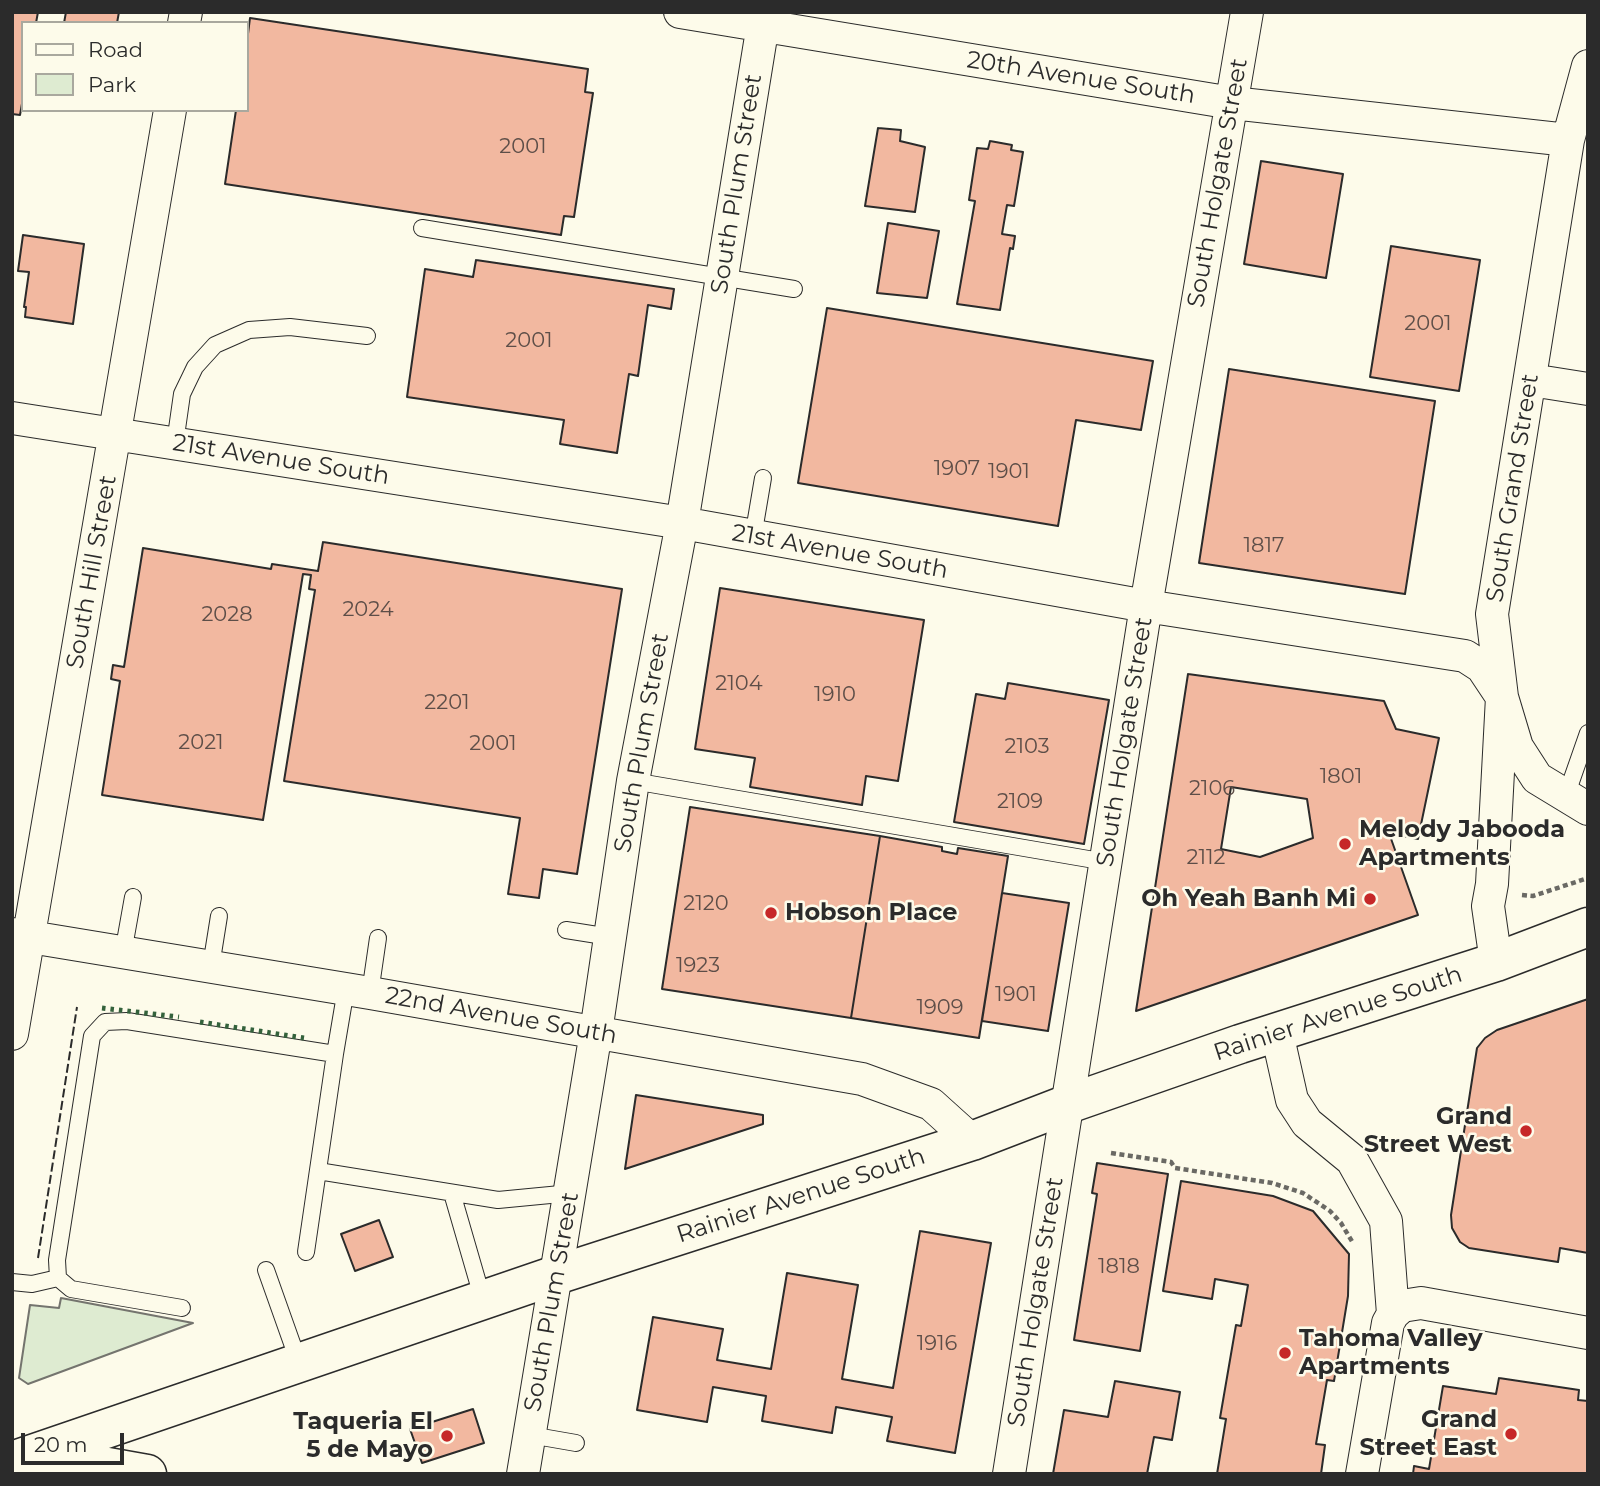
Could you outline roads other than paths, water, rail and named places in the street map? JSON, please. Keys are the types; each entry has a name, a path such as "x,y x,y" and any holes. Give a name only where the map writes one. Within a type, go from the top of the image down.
{"main road":[{"name":"Rainier Avenue South","path":"23,1458 556,1275 972,1141 1068,1104 1496,962 1588,927"},
{"path":"23,1458 147,1474"}],"street":[{"name":"20th Avenue South","path":"680,12 764,19 1232,103 1568,140"},
{"name":"South Holgate Street","path":"1009,1474 1146,606 1247,12"},
{"name":"South Plum Street","path":"523,1474 571,1193 633,781 682,523 764,19"},
{"name":"South Grand Street","path":"1496,962 1488,906 1492,884 1503,697 1492,614 1568,140 1588,66"},
{"name":"South Hill Street","path":"12,1034 20,935 116,436 170,112"},
{"path":"1531,380 1588,389"},
{"name":"21st Avenue South","path":"12,418 682,523 1146,606 1465,656 1482,667 1503,697 1517,747 1537,778 1577,803"},
{"name":"22nd Avenue South","path":"20,935 862,1079 932,1104 972,1141"},
{"path":"1277,1033 1293,1100 1307,1124 1353,1160 1386,1221 1393,1314"},
{"path":"1362,1474 1388,1323 1402,1306 1420,1303 1588,1333"}],"lane":[{"path":"422,228 794,289"},
{"path":"175,443 182,394 195,367 215,345 249,330 290,327 367,336"},
{"path":"753,537 763,478"},
{"path":"1577,803 1588,733"},
{"path":"633,781 1106,862"},
{"path":"123,953 133,897"},
{"path":"211,967 219,916"},
{"path":"566,930 610,937"},
{"path":"306,1252 335,1054 378,938"},
{"path":"182,1308 71,1289 58,1278 57,1260 92,1036 105,1022 127,1021 335,1054"},
{"path":"318,1171 498,1200 571,1193"},
{"path":"452,1193 482,1300"},
{"path":"266,1270 299,1364"},
{"path":"12,1282 32,1284 58,1278"},
{"path":"530,1435 576,1443"}],"place":[{"name":"Melody Jabooda Apartments","path":"1345,844"},
{"name":"Oh Yeah Banh Mi","path":"1370,899"},
{"name":"Hobson Place","path":"771,913"},
{"name":"Grand Street West","path":"1526,1131"},
{"name":"Tahoma Valley Apartments","path":"1285,1353"},
{"name":"Grand Street East","path":"1511,1434"},
{"name":"Taqueria El 5 de Mayo","path":"447,1436"}]}
